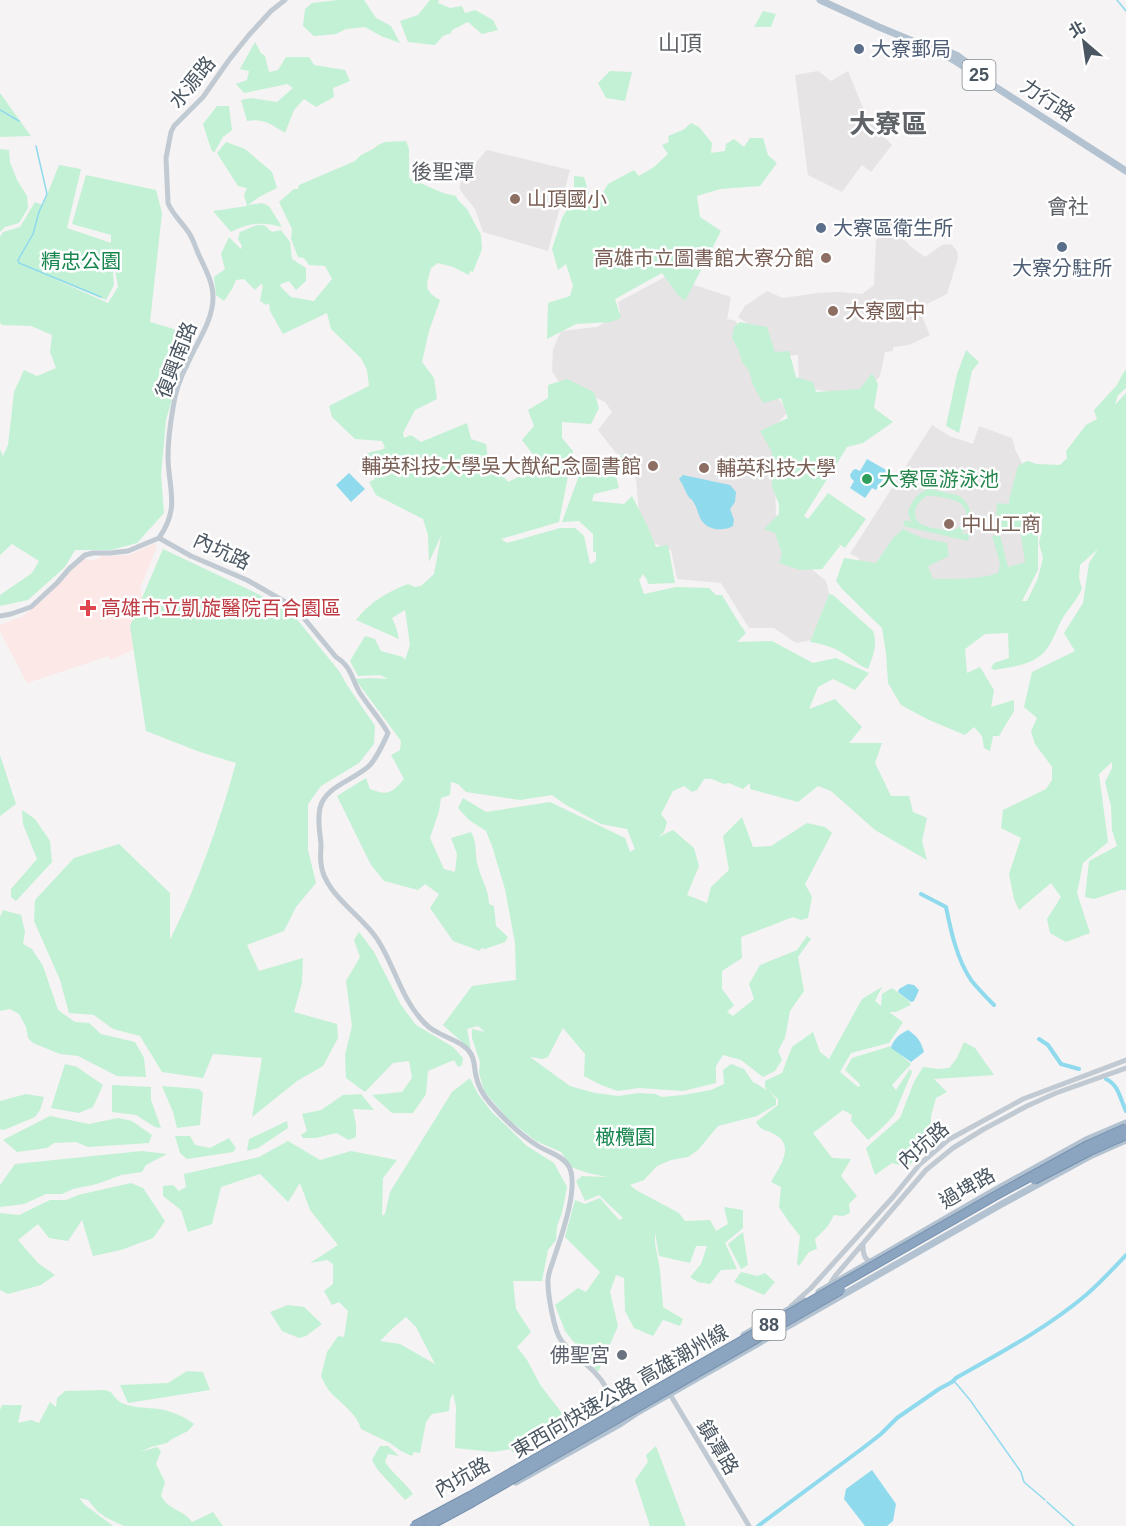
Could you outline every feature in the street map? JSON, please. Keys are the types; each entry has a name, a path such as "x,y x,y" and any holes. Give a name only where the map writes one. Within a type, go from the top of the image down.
{"highway":[{"name":"東西向快速公路 高雄潮州線","path":"414,1526 995,1196 1125,1125"},
{"name":"東西向快速公路 高雄潮州線","path":"429,1526 997,1200 1090,1151 1126,1135"}],"main road":[{"name":"力行路","path":"820,0 952,59 1126,171"},
{"name":"力行路","path":"830,0 958,56 1126,166"},
{"name":"過埤路","path":"824,1289 1086,1140 1125,1125"},
{"name":"過埤路","path":"829,1303 1092,1155 1126,1140"},
{"name":"內坑路","path":"407,1526 614,1412 824,1289"},
{"name":"內坑路","path":"435,1526 618,1425 829,1303"}],"street":[{"name":"水源路","path":"168,202 166,158 174,126 203,98 249,35 271,11 285,0"},
{"name":"復興南路","path":"159,538 171,516 168,440 175,395 187,363 206,327 213,296 211,283 193,240 171,210 168,202"},
{"path":"0,616 31,607 85,555 128,551 159,538"},
{"name":"內坑路","path":"159,538 191,556 247,580 298,611 336,657 344,661 361,694 388,733 370,764 330,792 323,800 319,809 323,872 344,904 378,939 402,988 420,1018 436,1032 464,1046 471,1053 480,1088 490,1103 537,1146 563,1159 569,1166 572,1183 566,1221 547,1282 553,1317 556,1332 561,1341 604,1384 614,1412"},
{"name":"內坑路","path":"783,1313 811,1288 920,1164 948,1140 1023,1099 1126,1060"},
{"name":"內坑路","path":"824,1289 926,1170 953,1148 1027,1106 1126,1068"},
{"path":"863,1243 864,1255 872,1262"},
{"path":"811,1288 824,1289 829,1303"},
{"name":"鎮潭路","path":"663,1382 748,1525"},
{"path":"614,1412 618,1425"}],"shaded area":[{"path":"818,71 831,81 848,71 870,122 892,145 871,172 862,165 842,192 808,175 795,75"},
{"name":"山頂國小","path":"487,150 570,170 548,251 483,232 475,209 460,190 460,185 462,178"},
{"name":"大寮國中","path":"884,222 902,223 901,236 925,257 942,245 951,244 957,251 958,258 947,294 927,304 923,319 930,335 909,345 893,347 893,351 885,352 880,376 862,395 850,396 799,386 798,355 773,357 751,326 738,317 745,306 767,291 783,298 818,293 862,294 874,285 876,240"},
{"name":"輔英科技大學","path":"667,276 731,297 727,319 736,321 745,343 788,412 766,435 779,456 775,483 776,514 783,538 801,560 826,581 829,594 811,640 796,643 774,628 749,628 721,583 677,579 671,550 654,543 639,514 636,479 626,458 616,453 598,430 612,412 605,402 558,381 552,371 553,349 561,331 597,327 620,312 618,302"},
{"name":"中山工商","path":"932,425 949,436 973,444 979,426 1012,438 1022,463 1020,480 1035,569 979,583 856,575 859,558 850,554"},
{"name":"高雄市立凱旋醫院百合園區","path":"156,543 156,549 140,588 151,642 110,660 109,656 27,683 0,631 0,625 23,616 43,600 84,558 90,561 100,558 100,555 129,555"}],"green space":[{"path":"364,0 376,18 391,26 400,43 365,27 346,29 336,34 314,36 303,26 305,9 312,3"},
{"path":"430,0 439,0 438,3 450,8 462,6 465,13 475,10 493,20 498,30 482,34 468,22 443,36 435,45 408,42 400,21 418,15"},
{"path":"763,11 776,14 771,27 754,27"},
{"path":"255,42 265,56 269,72 278,70 286,57 309,57 314,65 345,70 350,81 333,88 334,97 316,107 304,99 294,110 285,133 262,121 247,121 241,100 251,98 277,102 293,88 287,84 244,93 236,84 247,80 249,71 240,69"},
{"path":"610,71 632,72 625,101 606,98 598,83"},
{"path":"0,93 31,136 0,137"},
{"path":"217,106 229,106 232,130 223,137 214,153 203,124"},
{"path":"691,123 699,127 712,143 711,153 725,151 726,144 734,139 744,147 750,138 763,138 768,155 777,163 760,186 720,189 697,196 700,217 721,231 685,301 662,273 615,299 621,318 611,322 576,324 547,339 548,303 570,296 573,286 566,264 558,270 552,249 562,218 574,198 574,176 584,177 591,200 598,201 608,184 634,170 639,176 654,167 668,154 662,145 669,142 668,136 683,130"},
{"name":"橄欖園","path":"406,141 409,149 409,178 443,193 456,196 467,209 481,235 482,249 473,272 470,271 469,275 438,263 431,268 427,287 430,293 440,300 429,331 422,362 434,378 437,399 415,410 403,433 404,438 411,435 421,442 467,423 471,439 486,444 488,458 508,482 520,476 534,456 522,440 534,426 528,410 548,398 548,385 567,379 594,392 599,408 591,424 562,422 562,438 573,451 559,522 501,539 507,543 560,528 575,528 584,536 590,564 596,561 596,552 593,552 593,534 579,521 562,522 581,470 609,465 624,454 627,466 616,476 619,488 594,494 592,501 624,504 632,496 656,547 668,545 675,583 648,584 643,574 639,580 644,594 676,587 709,588 716,595 722,595 746,633 737,642 772,641 813,663 836,658 869,673 855,690 833,679 818,687 809,709 835,699 862,727 849,743 882,743 875,763 891,796 909,796 913,812 927,818 922,841 927,860 875,830 831,791 818,786 798,802 750,789 750,783 743,789 712,779 704,779 697,790 692,792 684,786 673,791 661,814 667,822 664,832 658,837 673,830 694,848 699,866 687,895 707,903 711,887 729,870 723,836 742,817 753,847 771,846 807,823 825,827 832,833 805,884 812,897 808,918 801,920 793,917 741,937 742,958 722,971 722,989 734,1005 727,1012 733,1016 754,999 749,984 760,965 797,950 807,936 811,939 798,957 804,991 790,1011 785,1038 778,1051 782,1060 775,1071 763,1077 741,1060 723,1055 716,1066 716,1083 683,1091 639,1088 618,1091 584,1076 585,1054 563,1028 548,1057 542,1059 530,1057 570,1086 595,1093 618,1096 639,1093 662,1097 711,1090 724,1084 723,1070 731,1064 744,1069 753,1082 767,1090 765,1081 782,1073 792,1047 813,1032 820,1052 829,1059 862,999 882,987 875,1001 881,1006 882,994 892,988 911,1005 896,1012 889,1012 903,1022 889,1043 851,1053 840,1072 858,1087 860,1086 845,1070 852,1058 891,1046 911,1064 892,1085 896,1090 910,1069 912,1072 894,1115 868,1140 851,1121 852,1115 843,1110 813,1133 832,1158 851,1159 841,1176 857,1196 849,1204 850,1213 843,1216 834,1215 828,1226 815,1239 817,1249 809,1252 799,1266 797,1263 800,1236 779,1207 781,1187 771,1182 784,1156 784,1143 780,1138 761,1128 756,1122 778,1105 778,1099 769,1091 776,1099 776,1105 757,1116 718,1126 698,1150 688,1157 671,1160 657,1166 644,1180 630,1185 679,1213 685,1221 710,1220 716,1231 728,1224 724,1207 743,1210 743,1228 725,1243 737,1269 721,1270 710,1284 698,1282 690,1277 701,1264 707,1246 696,1246 690,1263 659,1256 655,1232 663,1307 683,1319 680,1326 663,1320 653,1336 634,1328 625,1311 624,1278 616,1275 610,1292 618,1326 598,1372 565,1331 555,1305 578,1288 586,1292 600,1272 565,1237 575,1200 585,1204 600,1198 619,1220 623,1218 599,1195 585,1201 576,1181 582,1176 607,1177 571,1167 561,1152 536,1141 509,1120 484,1091 479,1073 480,1062 472,1038 472,1029 485,1032 478,1026 467,1029 471,1050 443,1025 472,986 516,980 515,943 505,889 492,846 486,831 469,820 458,808 463,798 486,812 550,802 625,838 630,852 635,849 627,829 601,824 552,795 520,800 466,792 458,784 451,782 450,795 441,798 430,838 444,869 455,872 457,854 451,838 471,832 473,836 479,871 488,894 489,904 494,906 496,926 508,937 505,942 485,949 481,948 480,951 453,941 430,908 439,894 425,884 418,890 384,881 371,865 337,796 366,778 370,789 376,791 386,793 396,787 404,779 391,755 400,750 401,741 355,679 388,679 380,675 358,676 350,661 365,636 375,639 381,651 403,657 405,660 410,645 405,610 392,618 399,639 356,620 367,608 386,594 408,584 415,587 421,586 434,574 441,536 429,562 428,535 423,519 376,495 369,482 375,479 361,458 368,453 385,448 382,441 355,439 332,417 329,406 369,386 367,370 361,358 331,329 327,313 283,334 270,311 269,303 266,305 260,301 263,285 261,284 255,290 244,279 236,280 224,301 216,295 214,277 225,269 221,254 229,237 241,249 242,246 238,239 240,232 257,225 264,225 272,232 281,230 290,242 292,259 306,268 306,281 296,290 289,281 280,286 291,297 314,301 332,279 325,266 309,265 304,258 298,257 291,239 292,229 279,202 294,189 298,189 299,185 355,161 378,145 385,142"},
{"path":"226,142 245,149 272,172 277,188 248,205 262,203 269,206 282,227 256,224 231,232 213,211 247,206 244,195 247,188 238,186 217,153"},
{"path":"0,149 9,150 10,162 17,180 27,196 28,208 19,223 5,227 0,232"},
{"name":"精忠公園","path":"59,165 81,169 67,228 111,243 111,235 72,224 86,175 156,190 162,213 150,322 174,329 188,343 166,420 161,475 164,513 137,543 111,550 75,550 65,567 28,600 0,606 0,595 32,573 39,561 12,544 0,555 0,449 3,456 8,445 14,392 24,370 37,376 56,368 50,352 52,335 31,326 0,323 0,237 3,232 20,227 35,202 43,205","holes":["111,245 118,287 108,303 52,278 106,300 114,285"]},
{"path":"740,322 767,327 775,352 789,351 796,377 813,382 816,392 860,389 872,373 878,384 874,408 893,422 863,443 847,447 804,516 808,519 828,493 866,519 845,548 839,544 840,546 822,569 800,570 779,563 782,554 775,533 764,529 779,514 779,504 772,487 772,452 760,431 788,418 781,398 763,403 753,385 749,371 742,362 732,338 734,327"},
{"path":"966,350 979,362 972,371 959,433 946,426 957,374"},
{"path":"1126,369 1126,388 1118,395 1115,405 1126,393 1126,890 1094,899 1085,897 1089,861 1117,846 1112,830 1111,806 1105,782 1112,768 1112,762 1099,774 1108,842 1083,863 1077,893 1090,933 1066,942 1050,933 1047,919 1061,897 1051,883 1019,910 1014,899 1009,874 1021,838 1001,828 1003,810 1046,789 1052,780 1052,767 1035,744 1031,731 1037,718 1024,707 1032,672 1075,651 1064,633 1083,603 1089,563 1098,549 1080,565 1079,578 1082,589 1049,646 1041,655 1022,664 994,670 991,668 994,663 1009,658 1008,633 985,634 965,649 967,673 980,667 994,690 991,707 1014,700 1014,711 999,736 993,736 990,751 984,748 982,736 974,727 965,735 901,705 888,683 882,628 836,581 844,558 876,563 893,538 903,529 922,538 947,543 949,556 928,566 933,579 974,578 998,573 1000,563 992,536 1000,535 1008,567 1025,562 1020,529 996,529 997,503 1009,504 1018,466 1027,461 1060,465 1067,458 1066,451 1086,425 1097,419 1094,410 1117,385","holes":["1037,512 1042,516 1039,543 1043,558 1038,578 1027,601 1022,601 1038,570 1038,535 1035,514"]},
{"path":"926,490 952,494 965,500 971,518 968,526 961,533 970,534 968,541 903,526 905,520 911,522 908,512 914,500","holes":["927,496 960,503 966,512 963,524 950,531 917,521 916,509"]},
{"path":"163,549 291,612 339,671 375,726 374,744 359,763 321,786 308,804 308,850 316,883 296,907 284,931 247,945 259,971 303,958 302,983 294,1012 337,1024 338,1038 323,1066 297,1081 252,1117 262,1058 213,1054 203,1078 162,1072 140,1036 113,1029 94,1015 69,1013 60,980 34,921 35,900 74,858 119,844 170,893 170,940 190,897 215,831 236,763 146,731 130,626"},
{"path":"829,594 833,595 873,631 875,646 868,669 843,653 825,645 810,642"},
{"path":"0,755 16,804 0,816"},
{"path":"22,810 35,819 50,841 52,862 16,901 11,897 11,889 37,859 23,824"},
{"path":"3,910 21,915 25,932 23,944 32,949 43,966 58,1010 75,1022 89,1023 101,1034 135,1042 144,1058 146,1077 117,1076 78,1056 60,1054 33,1043 28,1038 26,1027 19,1014 10,1009 0,1011 0,917"},
{"path":"359,932 374,952 401,1005 416,1025 453,1047 463,1058 462,1065 458,1067 454,1060 428,1071 426,1094 413,1113 392,1113 372,1095 402,1092 412,1078 409,1061 393,1063 365,1092 346,1078 345,1055 352,1026 346,981 360,957 354,940"},
{"path":"964,1042 975,1048 994,1075 934,1079 947,1092 936,1098 931,1116 931,1137 925,1143 924,1151 907,1167 892,1163 875,1175 866,1148 900,1118 914,1082 923,1067 949,1068 957,1058"},
{"path":"65,1064 77,1067 103,1085 93,1107 79,1113 51,1108"},
{"path":"470,1078 478,1094 491,1111 527,1146 554,1163 567,1187 557,1226 556,1240 548,1250 542,1281 513,1281 516,1309 531,1332 517,1347 541,1386 562,1413 561,1416 565,1421 542,1432 541,1447 533,1450 512,1452 511,1449 493,1452 455,1448 456,1407 453,1393 449,1411 432,1414 426,1422 420,1453 414,1452 412,1456 361,1429 353,1414 330,1392 321,1376 327,1352 338,1336 344,1337 348,1311 339,1302 332,1305 324,1291 333,1284 333,1264 327,1260 310,1263 338,1245 310,1210 300,1183 288,1202 260,1174 221,1187 212,1224 188,1232 181,1210 163,1196 163,1186 173,1185 179,1191 186,1187 184,1174 259,1157 288,1141 320,1160 351,1151 397,1160 383,1178 382,1216 385,1214 390,1192 452,1092","holes":["406,1317 416,1327 435,1364 400,1344 380,1341"]},
{"path":"112,1085 151,1087 151,1100 161,1128 155,1127 136,1115 112,1112"},
{"path":"162,1086 199,1089 203,1093 200,1125 177,1128"},
{"path":"26,1094 44,1097 35,1117 4,1130 0,1129 0,1101"},
{"path":"361,1094 374,1110 353,1109 356,1137 349,1140 336,1133 316,1138 303,1138 301,1135 307,1131 302,1114 321,1110 343,1095"},
{"path":"50,1116 89,1124 118,1118 132,1121 152,1135 149,1143 88,1147 76,1142 54,1143 47,1148 17,1152 3,1140"},
{"path":"287,1121 288,1128 258,1148 247,1151 249,1139"},
{"path":"175,1136 190,1136 195,1145 210,1148 229,1138 236,1148 233,1152 187,1159 180,1153"},
{"path":"142,1151 167,1154 146,1165 142,1172 121,1175 62,1194 46,1194 24,1204 0,1207 0,1185 15,1164"},
{"path":"131,1183 143,1188 165,1221 153,1238 121,1250 93,1256 82,1220 68,1241 49,1238 38,1224 18,1240 38,1263 55,1275 41,1285 8,1294 0,1290 0,1213 19,1215 50,1200 66,1200 78,1195"},
{"path":"743,1232 748,1265 741,1269 728,1244"},
{"path":"741,1272 757,1276 765,1273 775,1282 764,1295 734,1282"},
{"path":"288,1305 304,1307 322,1324 306,1336 299,1338 282,1331 270,1312"},
{"path":"187,1371 203,1372 210,1390 128,1403 120,1385 168,1383"},
{"path":"106,1390 122,1403 135,1407 164,1410 194,1424 188,1431 167,1443 140,1452 157,1447 161,1451 156,1464 165,1482 161,1496 169,1505 192,1522 213,1512 223,1526 124,1526 98,1512 88,1500 79,1498 113,1526 0,1526 0,1410 2,1405 22,1405 18,1423 31,1420 39,1423 50,1402 56,1407 57,1398 65,1391"},
{"path":"380,1446 388,1446 399,1456 388,1454 385,1462 413,1494 405,1500 377,1469 372,1460"},
{"path":"656,1446 686,1526 650,1526 635,1480 648,1462 646,1455"}],"water":[{"name":"大寮區游泳池","path":"867,459 888,471 876,490 872,488 865,498 850,488 854,481 850,475 853,470 860,471"},
{"path":"349,473 365,489 351,502 336,485"},
{"path":"683,475 730,485 736,492 735,502 730,509 734,520 733,526 717,529 705,524 679,479"},
{"path":"908,984 914,985 919,990 914,1001 911,1002 898,992"},
{"path":"908,1030 918,1039 924,1052 911,1062 891,1048 897,1037"},
{"path":"872,1470 896,1504 893,1521 887,1526 865,1526 844,1499 846,1489"}],"waterway":[{"path":"1117,0 1126,11"},
{"path":"0,110 19,121"},
{"path":"36,146 47,194 33,234 18,260 19,263 101,297"},
{"path":"921,894 946,907 952,936 962,963 971,980 994,1005"},
{"path":"1039,1039 1048,1045 1061,1064 1079,1069"},
{"path":"1106,1079 1116,1089 1126,1111"},
{"path":"758,1526 863,1448 897,1418 956,1378 1023,1339 1071,1307 1096,1286 1126,1255"},
{"path":"954,1381 1021,1472 1024,1482 1045,1500"},
{"path":"1047,1502 1074,1526"}],"place":[{"name":"大寮郵局","path":"859,49"},
{"name":"山頂國小","path":"515,199"},
{"name":"大寮區衛生所","path":"821,228"},
{"name":"大寮分駐所","path":"1062,247"},
{"name":"高雄市立圖書館大寮分館","path":"826,258"},
{"name":"大寮國中","path":"833,311"},
{"name":"輔英科技大學吳大猷紀念圖書館","path":"653,466"},
{"name":"輔英科技大學","path":"704,468"},
{"name":"大寮區游泳池","path":"867,479"},
{"name":"中山工商","path":"949,524"},
{"name":"高雄市立凱旋醫院百合園區","path":"88,608"},
{"name":"佛聖宮","path":"622,1355"}],"district":[{"name":"山頂","path":"680,43"},
{"name":"大寮區","path":"888,124"},
{"name":"後聖潭","path":"443,171"},
{"name":"會社","path":"1068,206"}]}
